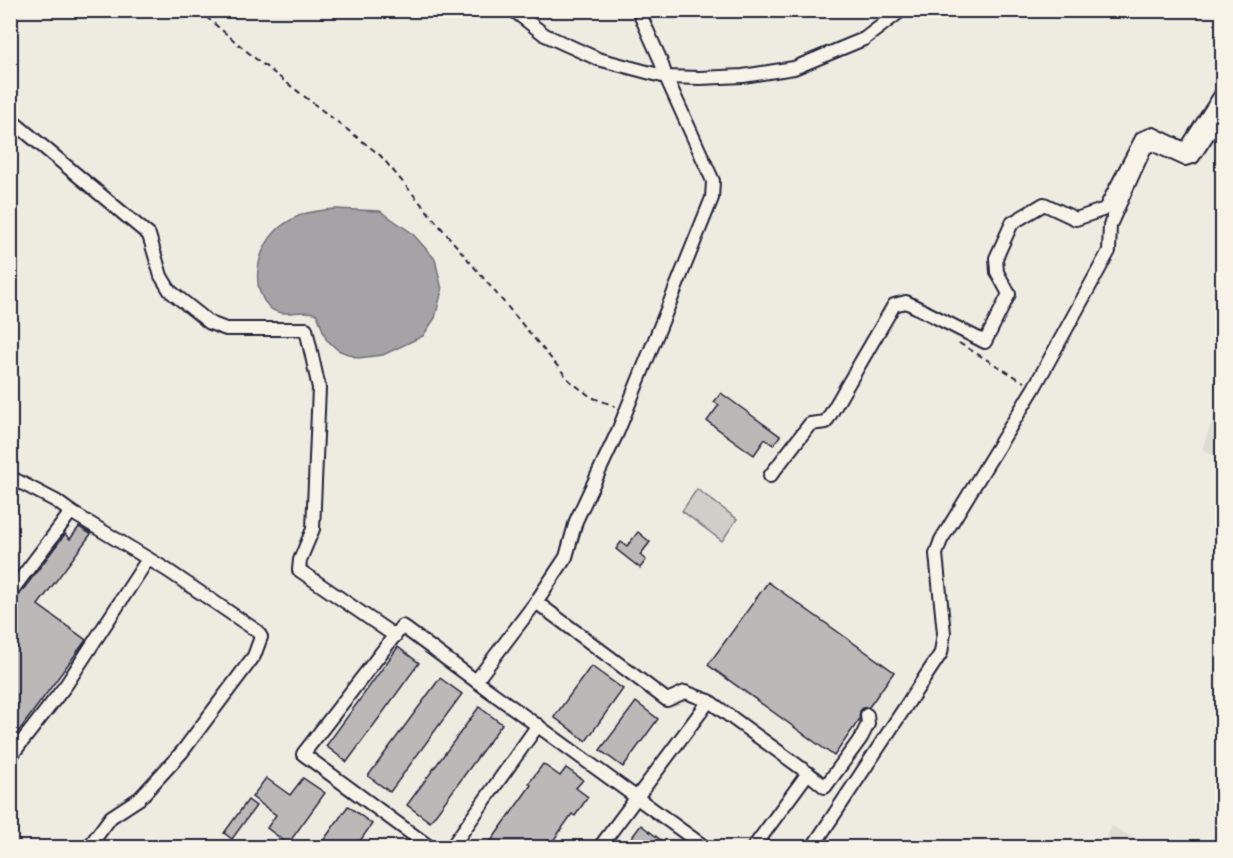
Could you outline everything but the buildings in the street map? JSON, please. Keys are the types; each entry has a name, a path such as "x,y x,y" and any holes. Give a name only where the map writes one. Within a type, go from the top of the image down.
{"street":[{"path":"513,10 544,35 598,59 666,77 742,76 794,68 864,39 902,10"},
{"path":"476,681 536,602 566,557 576,521 626,411 712,198 713,181 638,10"},
{"path":"770,476 810,424 826,422 894,305 906,302 985,342 1009,294 998,272 996,258 1012,223 1044,204 1076,219 1105,209 1142,138 1153,134 1182,148 1187,147 1222,93"},
{"path":"812,848 941,653 944,633 936,555 941,540 1034,388 1109,251 1110,225 1145,148 1152,144 1185,159 1193,158 1222,113"},
{"path":"10,119 149,235 161,276 170,291 210,322 226,329 306,329 319,388 313,529 300,560 299,570 394,636"},
{"path":"10,477 56,501 71,513 257,631 261,637 254,656 182,752 140,798 111,817 88,848"},
{"path":"10,593 71,513"},
{"path":"10,757 66,685 148,560"},
{"path":"536,602 667,700 685,692 709,701 825,787 861,738 868,724 867,715"},
{"path":"431,848 303,754 402,626 637,797 692,844 706,848"},
{"path":"599,848 709,701"},
{"path":"451,848 538,725"},
{"path":"753,848 808,773"}],"path":[{"path":"198,10 256,59 380,155 570,381 591,397 626,411"},
{"path":"952,339 1034,388"}],"shaded area":[{"path":"335,209 380,211 412,233 435,259 442,290 435,318 423,336 383,355 358,358 338,350 326,339 317,314 311,312 280,313 269,307 259,289 258,268 264,248 270,239 281,226 300,215"},
{"path":"1220,400 1222,401 1222,460 1202,449"},
{"path":"697,489 737,519 722,541 682,511"},
{"path":"1112,826 1149,847 1102,847"}]}
